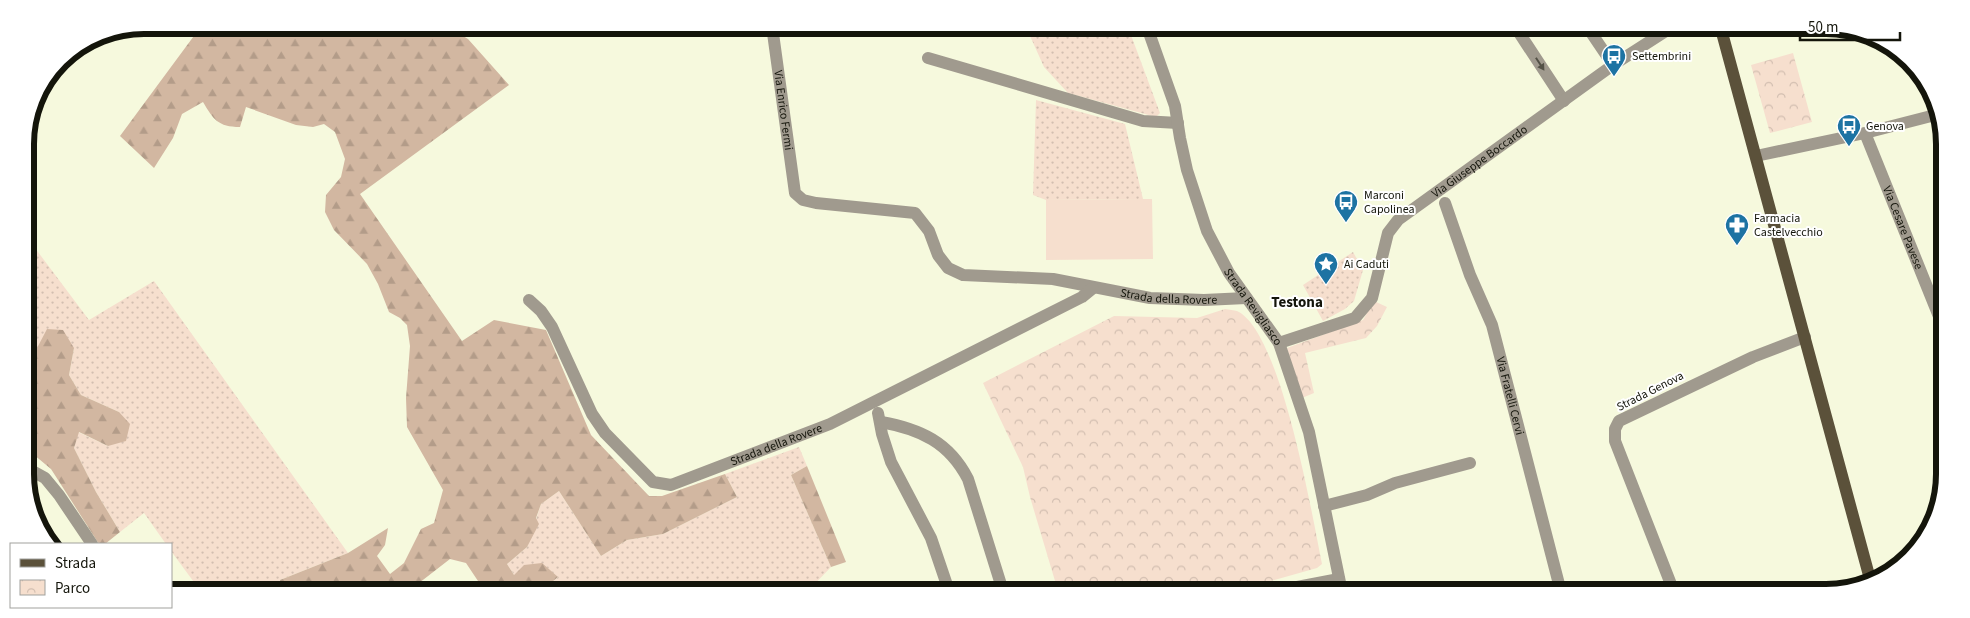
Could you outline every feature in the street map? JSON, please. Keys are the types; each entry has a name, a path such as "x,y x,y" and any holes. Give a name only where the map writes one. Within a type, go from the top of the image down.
{"main road":[{"path":"1722,34 1869,575"}],"street":[{"name":"Via Enrico Fermi","path":"773,34 795,193"},
{"name":"Strada Revigliasco","path":"1149,34 1175,106 1188,170 1207,231 1229,273 1279,343 1309,432 1340,584"},
{"path":"1520,34 1564,101"},
{"path":"1592,34 1613,65"},
{"name":"Via Giuseppe Boccardo","path":"1279,343 1355,318 1372,298 1388,233 1398,220 1659,34"},
{"path":"928,58 1143,121 1178,122"},
{"path":"1756,156 1865,133 1932,116"},
{"name":"Via Cesare Pavese","path":"1865,133 1936,309"},
{"name":"Strada della Rovere","path":"795,193 803,200 816,203 915,213 929,231 938,255 948,268 963,275 1053,279 1150,298 1204,300 1246,298"},
{"name":"Via Fratelli Cervi","path":"1445,203 1470,275 1492,325 1559,584"},
{"name":"Strada della Rovere","path":"529,300 540,310 552,327 592,414 605,433 652,482 671,485 830,424 1082,297 1093,288"},
{"name":"Strada Genova","path":"1671,584 1615,441 1615,429 1619,421 1753,356 1805,337"},
{"path":"947,584 931,538 891,462 879,417 928,437 945,448 960,464 968,479 1001,584"},
{"path":"1324,506 1367,495 1396,483 1470,463"},
{"path":"34,472 45,478 59,495 91,543"}],"green space":[{"path":"195,34 460,34 468,39 509,85 360,194 462,341 494,320 546,330 591,435 649,496 662,496 725,474 737,497 663,534 627,540 601,556 559,491 541,504 536,518 539,524 527,547 507,564 514,575 524,565 542,563 558,577 549,584 480,584 466,563 450,559 418,584 281,584 280,580 348,553 388,528 385,545 377,556 390,574 404,563 421,529 434,523 443,490 407,427 406,398 410,346 407,325 400,318 389,312 378,284 367,264 334,230 325,212 326,195 341,177 345,159 335,132 324,124 313,127 296,125 246,107 240,127 233,127 217,121 203,102 182,114 173,138 154,168 120,136"},
{"path":"1029,34 1131,34 1160,113 1156,117 1068,93 1044,67"},
{"path":"1793,53 1812,122 1770,133 1751,65"},
{"path":"1036,100 1125,124 1143,199 1046,200 1033,195"},
{"path":"1152,199 1153,259 1046,260 1046,200"},
{"path":"34,247 89,320 154,281 348,553 280,580 281,584 195,584 172,552 172,543 165,543 144,513 120,532 96,492 74,448 78,432 108,446 119,412 81,395 69,375 74,348 34,374"},
{"path":"1353,252 1363,270 1354,301 1345,309 1323,321 1303,285"},
{"path":"1374,301 1387,307 1377,326 1366,338 1305,353 1314,393 1302,398 1287,348 1363,320"},
{"path":"1225,309 1237,311 1253,326 1267,352 1281,387 1292,427 1322,564 1317,568 1261,584 1056,584 1023,467 983,383 1114,316 1197,318"},
{"path":"47,329 63,330 74,348 69,375 81,395 119,412 130,424 126,441 108,446 79,432 74,448 96,492 120,532 106,543 98,543 51,469 34,455 34,357"},
{"path":"799,447 807,466 791,475 831,567 815,584 549,584 558,577 514,575 507,564 527,547 541,504 559,491 601,556 627,540 663,534 737,497 725,474"},
{"path":"807,466 846,562 831,567 791,475"}],"place":[{"name":"Settembrini","path":"1614,77"},
{"name":"Genova","path":"1849,147"},
{"name":"Marconi Capolinea","path":"1346,223"},
{"name":"Farmacia Castelvecchio","path":"1737,246"},
{"name":"Ai Caduti","path":"1326,285"}],"district":[{"name":"Testona","path":"1297,302"}]}
